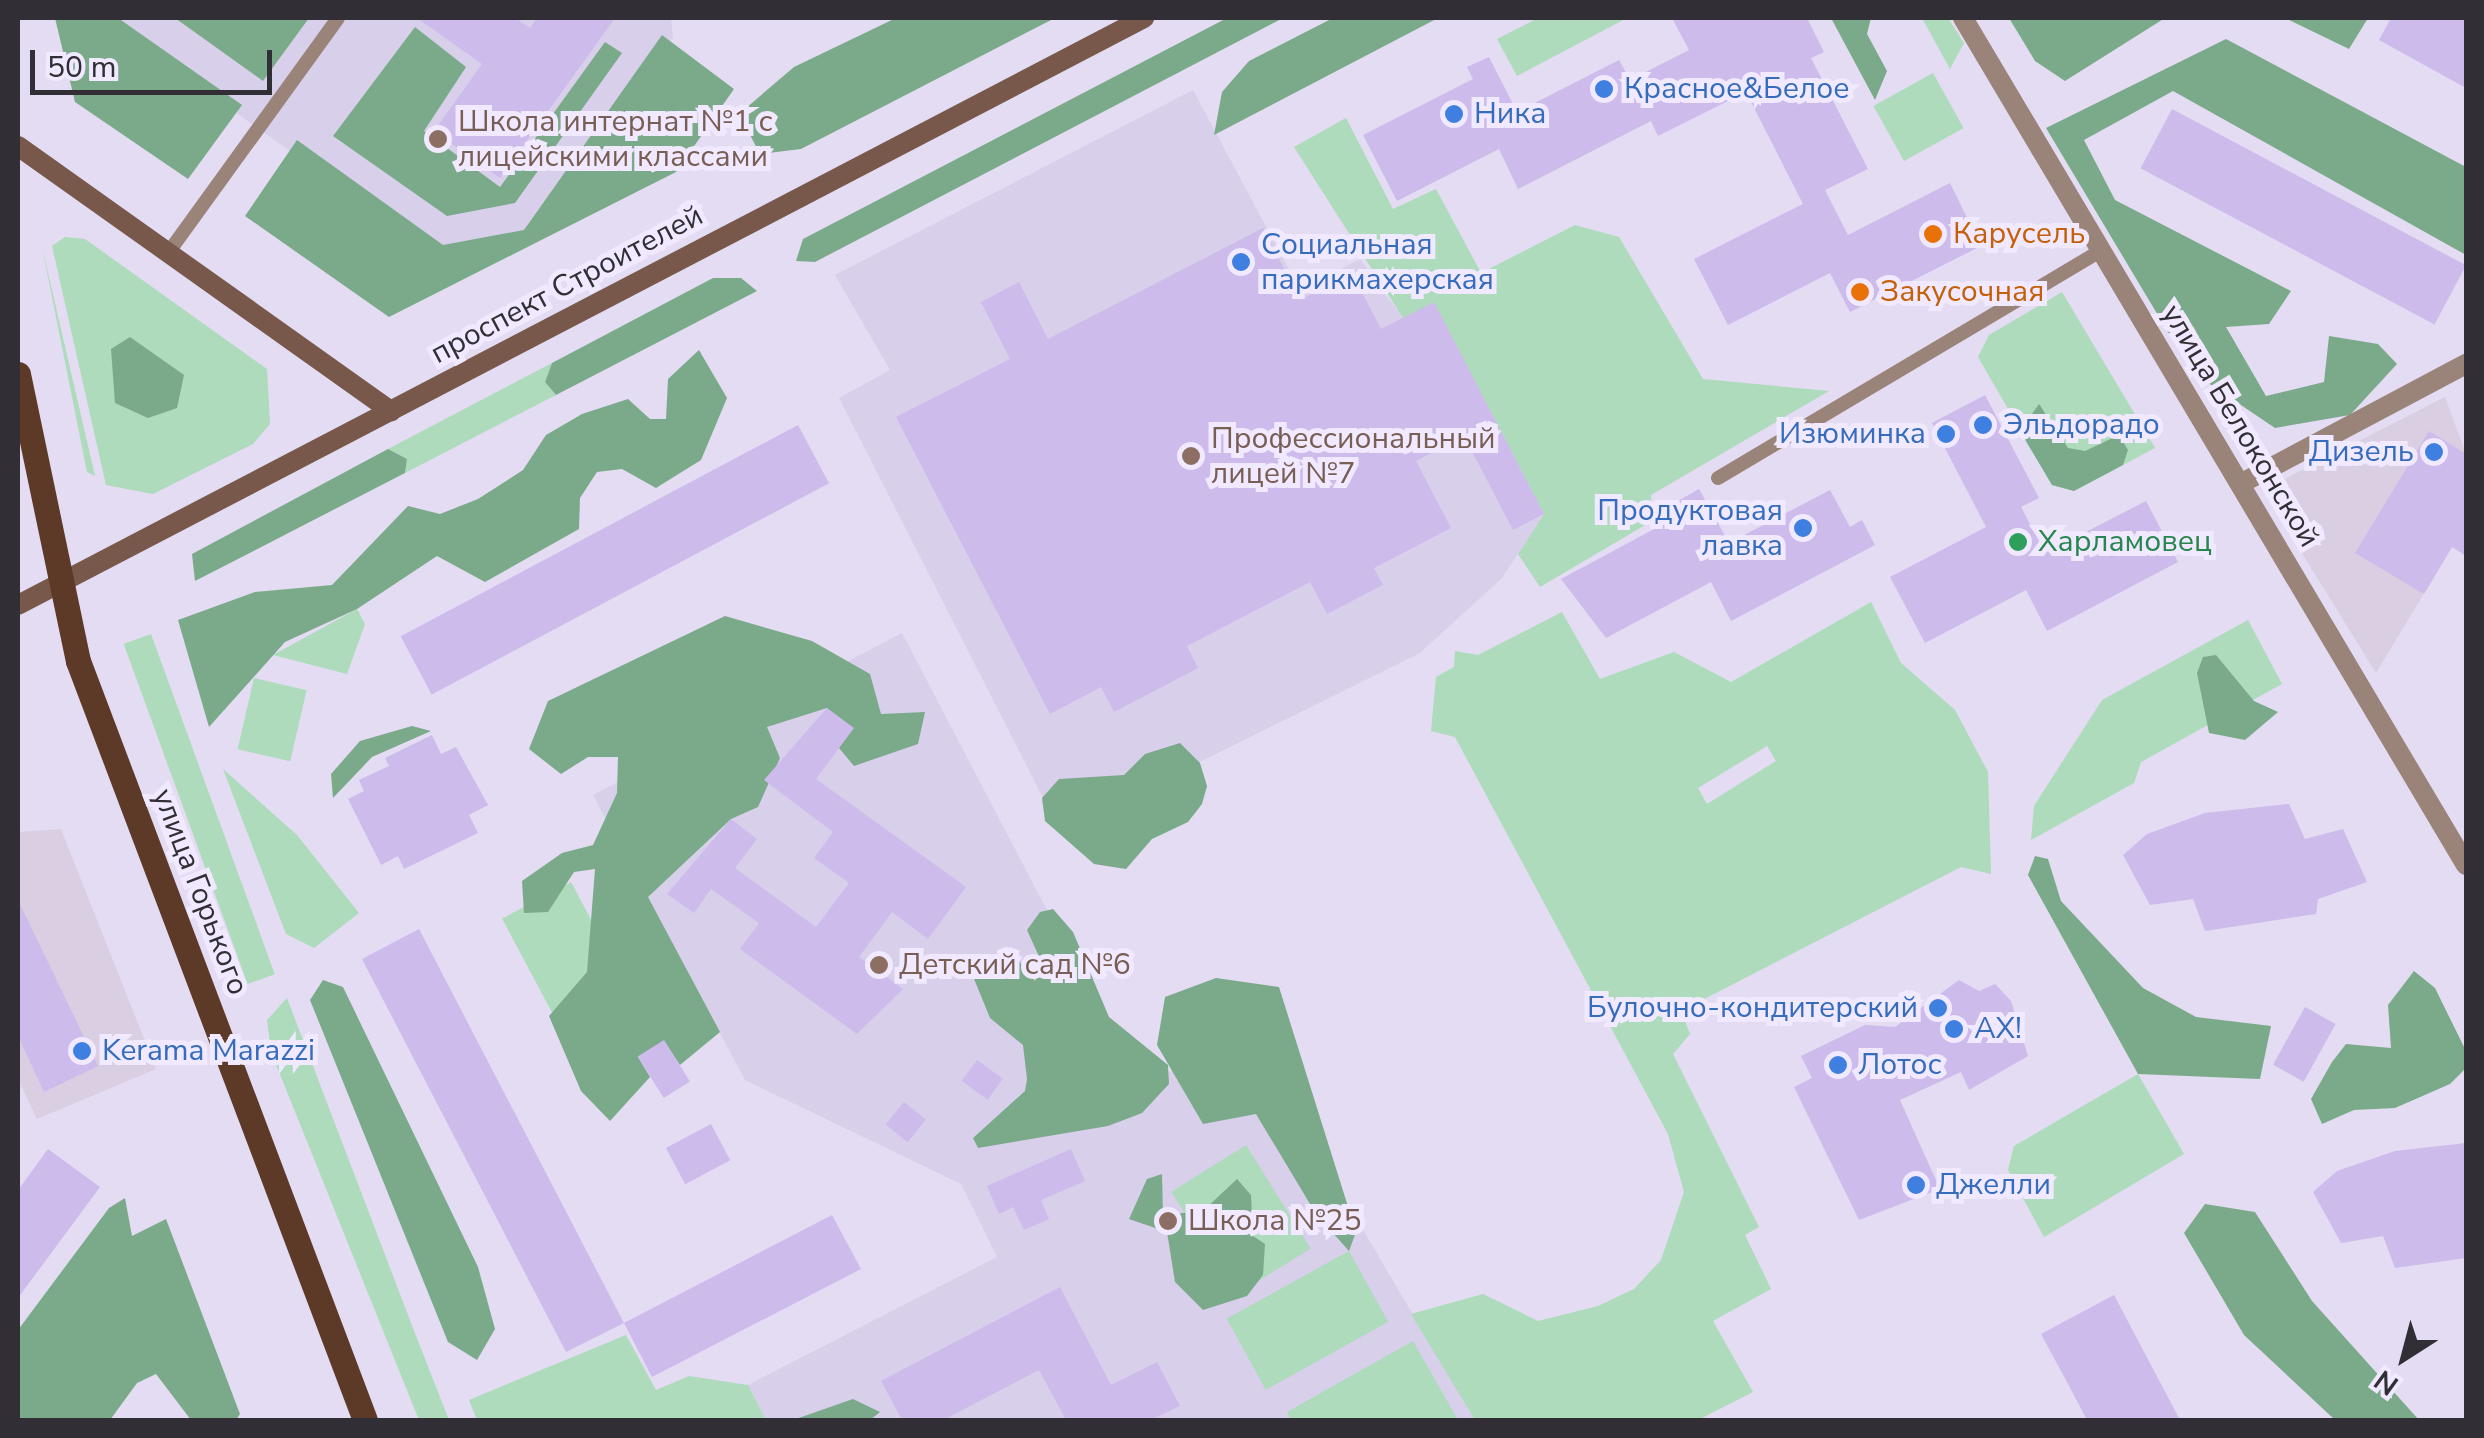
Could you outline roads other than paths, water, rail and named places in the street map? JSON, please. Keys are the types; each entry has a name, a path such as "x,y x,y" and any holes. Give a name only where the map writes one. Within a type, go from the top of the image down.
{"main road":[{"name":"проспект Строителей","path":"18,605 1144,18"},
{"path":"18,146 391,411"},
{"name":"улица Горького","path":"18,374 78,661 365,1420"}],"street":[{"name":"улица Белоконской","path":"1963,18 2466,865"},
{"path":"2240,484 2466,364"}],"lane":[{"path":"168,253 338,18"},
{"path":"1718,478 2101,251"}],"place":[{"name":"Красное&Белое","path":"1604,89"},
{"name":"Ника","path":"1454,114"},
{"name":"Школа интернат №1 с лицейскими классами","path":"438,139"},
{"name":"Карусель","path":"1933,234"},
{"name":"Социальная парикмахерская","path":"1241,262"},
{"name":"Закусочная","path":"1860,292"},
{"name":"Эльдорадо","path":"1983,425"},
{"name":"Изюминка","path":"1946,434"},
{"name":"Дизель","path":"2434,452"},
{"name":"Профессиональный лицей №7","path":"1191,456"},
{"name":"Продуктовая лавка","path":"1803,528"},
{"name":"Харламовец","path":"2018,542"},
{"name":"Детский сад №6","path":"879,965"},
{"name":"Булочно-кондитерский","path":"1938,1008"},
{"name":"АХ!","path":"1954,1029"},
{"name":"Kerama Marazzi","path":"82,1051"},
{"name":"Лотос","path":"1838,1065"},
{"name":"Джелли","path":"1916,1185"},
{"name":"Школа №25","path":"1168,1221"}]}
